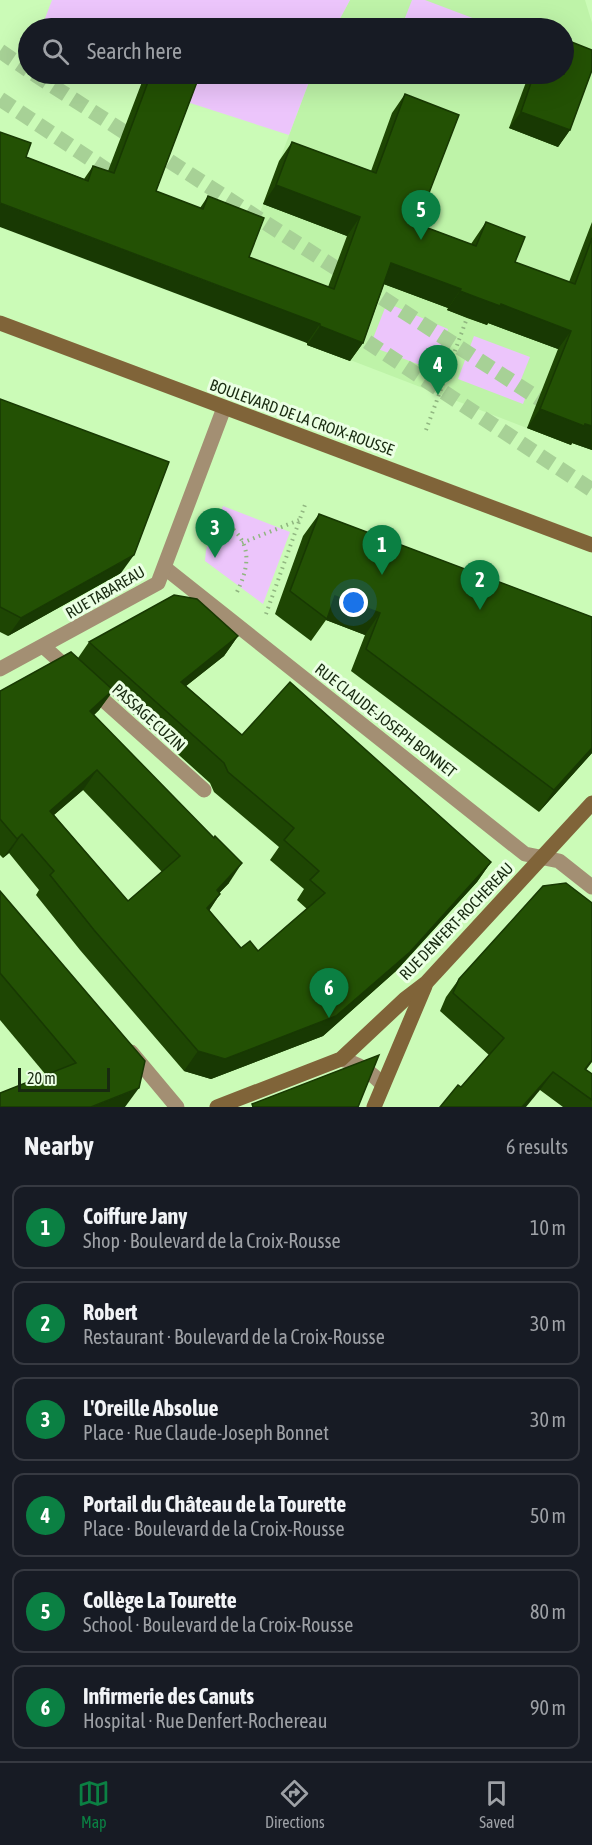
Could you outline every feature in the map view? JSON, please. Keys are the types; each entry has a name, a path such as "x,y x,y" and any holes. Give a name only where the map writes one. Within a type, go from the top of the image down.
{"street":[{"name":"BOULEVARD DE LA CROIX-ROUSSE","path":"0,323 592,545"},
{"name":"RUE TABAREAU","path":"0,669 158,583 224,408"},
{"name":"RUE CLAUDE-JOSEPH BONNET","path":"165,568 525,854 559,861 592,887"},
{"name":"PASSAGE CUZIN","path":"44,647 204,790"},
{"name":"RUE DENFERT-ROCHEREAU","path":"216,1107 342,1059 405,999 426,983 592,803"},
{"path":"374,1107 426,983"},
{"path":"120,1040 177,1107"},
{"path":"342,1059 359,1064 374,1075 382,1086"}],"path":[{"path":"426,430 467,318"},
{"path":"266,614 306,502"},
{"path":"213,517 234,530 246,554 247,572 237,592"},
{"path":"242,543 299,520"}],"shaded area":[{"path":"52,0 350,0 340,18 45,18"},
{"path":"350,0 585,0 592,23 592,450 572,443 571,445 223,311 308,84 574,84 574,18 340,18"},
{"path":"412,0 425,0 473,18 405,18"},
{"path":"180,84 308,84 289,135 184,101"},
{"path":"387,303 448,329 436,371 370,346"},
{"path":"474,336 530,357 516,392 526,396 523,404 458,379"},
{"path":"223,506 290,532 263,604 205,561 206,550"}],"building":[{"path":"574,43 592,50 592,70 570,130 521,112 531,84 574,84"},
{"path":"147,84 196,84 156,191 203,209 208,196 264,218 249,257 334,289 360,217 276,185 292,142 376,173 405,94 459,115 417,224 476,246 486,222 525,237 515,262 575,284 592,238 592,426 585,424 584,426 540,409 571,331 501,304 500,306 481,299 460,291 461,289 391,263 363,343 320,326 320,324 0,203 0,132 31,143 26,157 88,181 93,166 114,173"},
{"path":"0,399 169,462 134,555 21,618 0,607"},
{"path":"319,514 592,617 592,748 554,790 366,649 380,613 335,596 327,619 290,591"},
{"path":"174,595 197,599 238,636 181,682 242,735 290,682 491,862 410,952 336,1016 225,1059 198,1051 50,875 54,871 22,834 17,839 0,819 0,691 71,652 113,690 90,711 214,838 215,836 242,863 217,890 220,894 207,908 241,948 250,941 258,951 325,893 310,880 319,871 284,840 294,828 228,772 224,763 89,642","holes":["97,770 180,856 128,901 50,811"]},
{"path":"566,883 592,903 592,1060 585,1069 592,1074 592,1100 553,1072 522,1107 440,1107 504,1038 453,993 459,979 543,886"},
{"path":"0,891 145,1061 139,1088 91,1107 0,1107 0,1093 76,1063 0,973"},
{"path":"379,1055 358,1107 253,1107 252,1104"}],"tunnel":[{"path":"0,51 18,63"},
{"path":"50,84 555,409"},
{"path":"0,99 125,182"},
{"path":"348,329 592,490"}],"place":[{"name":"Collège La Tourette","path":"421,240"},
{"name":"Portail du Château de la Tourette","path":"438,395"},
{"name":"L'Oreille Absolue","path":"215,558"},
{"name":"Coiffure Jany","path":"382,575"},
{"name":"Robert","path":"480,610"},
{"name":"Infirmerie des Canuts","path":"329,1018"}]}
